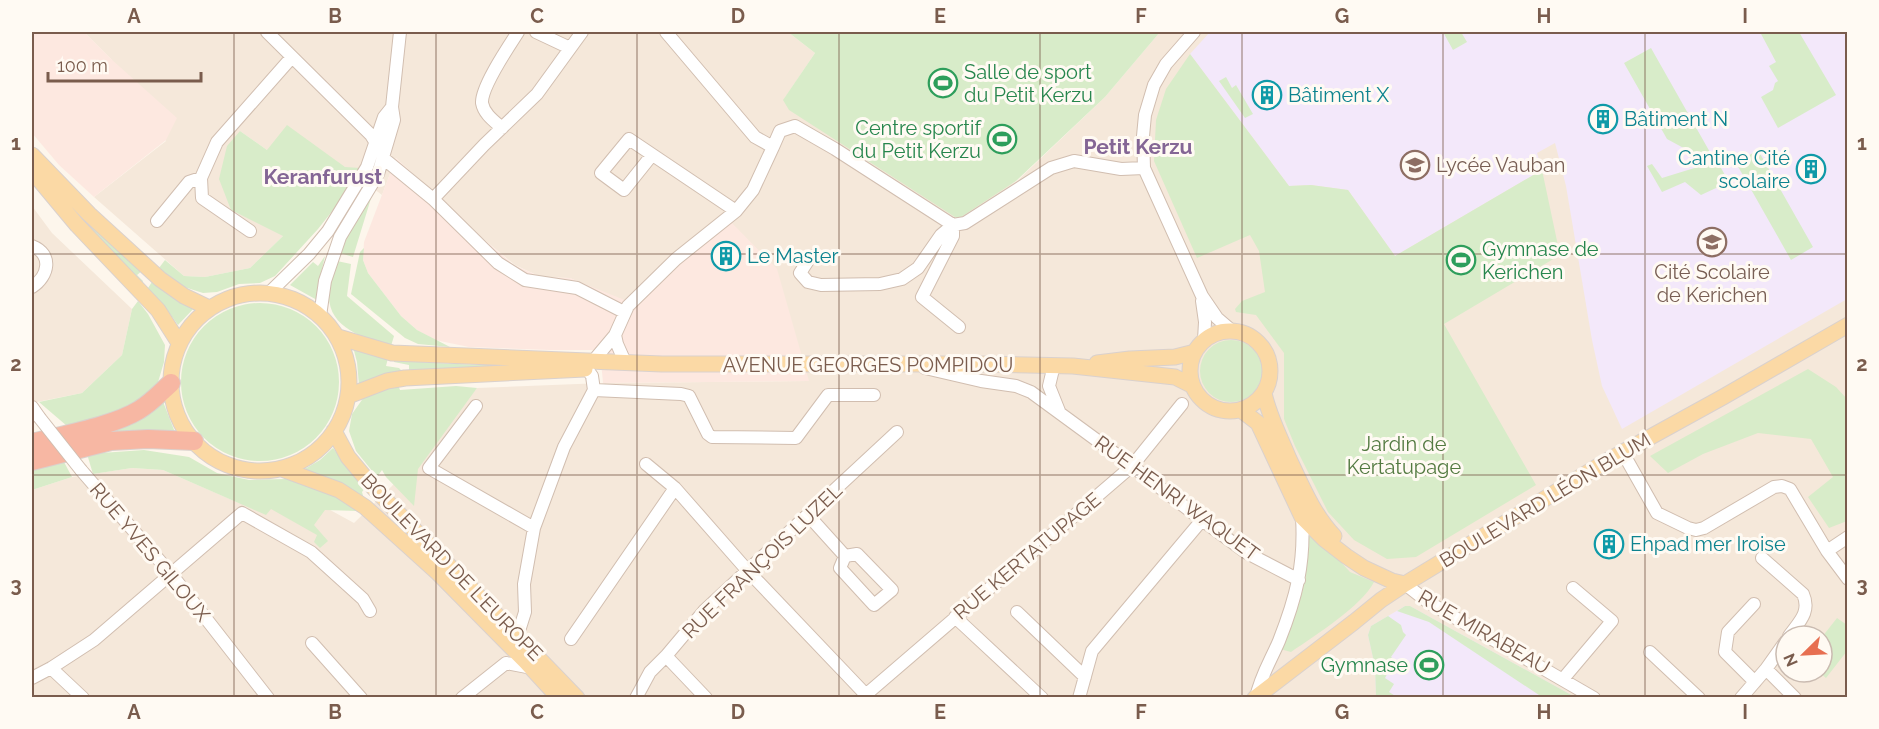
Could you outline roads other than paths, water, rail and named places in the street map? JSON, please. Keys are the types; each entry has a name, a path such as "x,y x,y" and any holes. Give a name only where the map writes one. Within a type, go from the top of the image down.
{"highway":[{"path":"32,443 101,424 137,411 149,404 171,383"},
{"path":"32,461 111,441 148,439 194,441"}],"main road":[{"path":"32,155 89,214 160,279 184,296 209,308"},
{"path":"32,171 77,225 158,310 179,343"},
{"path":"270,292 297,302 320,316 338,337 349,376 348,396 343,415 321,447 308,458 282,469 263,472 245,470 226,464 212,457 194,441 183,426 174,406 171,383 172,363 179,343 193,323 209,308 228,299 270,292"},
{"name":"BOULEVARD LÉON BLUM","path":"1256,697 1405,584 1623,453 1848,324"},
{"path":"1231,330 1251,336 1260,343 1270,362 1271,372 1269,383 1258,400 1241,410 1232,411 1213,407 1198,394 1193,386 1190,368 1199,346 1216,333 1231,330"},
{"name":"AVENUE GEORGES POMPIDOU","path":"338,337 392,353 591,365 1054,365 1175,377 1193,386"},
{"name":"AVENUE GEORGES POMPIDOU","path":"1073,366 1130,359 1175,357 1199,346"},
{"name":"AVENUE GEORGES POMPIDOU","path":"348,396 387,381 405,378 625,362 662,364"},
{"path":"1264,393 1274,424 1306,496 1322,523 1347,547 1400,578 1405,584"},
{"path":"1241,410 1258,423 1302,517 1324,539 1364,568 1392,581 1405,584"},
{"name":"BOULEVARD DE L'EUROPE","path":"334,431 348,457 372,487 577,698"},
{"name":"BOULEVARD DE L'EUROPE","path":"282,469 339,490 365,507 438,573 514,633 532,668 559,698"}],"street":[{"path":"267,32 376,142"},
{"path":"320,316 325,281 340,237 378,174 394,120 392,107 400,32"},
{"path":"502,128 486,113 482,101 489,80 518,32"},
{"path":"536,32 570,48"},
{"path":"433,199 537,94 582,32"},
{"path":"666,32 755,137 773,147"},
{"path":"1194,32 1166,64 1155,85 1146,115 1143,136 1144,168 1202,296 1217,318 1231,330"},
{"path":"250,231 202,198 201,178 217,142 292,57"},
{"path":"270,292 309,254 328,231 367,167 384,117 392,107"},
{"path":"462,698 506,663 514,633 525,612 524,584 534,528 564,447 594,390 591,365 615,335 628,306 676,259 736,211 753,190 780,131 795,126 836,148 953,225"},
{"path":"652,155 736,211"},
{"path":"383,158 433,199 496,262 525,280 577,288 624,312"},
{"path":"811,256 800,273 808,282 821,285 880,284 902,279 918,268 942,235 953,225 965,223 1051,168 1074,161 1121,169 1144,168"},
{"path":"157,221 189,182 201,178"},
{"path":"953,225 953,237 922,297 959,327"},
{"path":"32,246 39,249 46,258 45,271 39,282 32,287"},
{"path":"1199,346 1205,322 1202,296"},
{"path":"615,335 625,362"},
{"name":"RUE HENRI WAQUET","path":"910,364 981,381 1016,386 1031,392 1247,553 1299,580"},
{"path":"1054,365 1049,386 1059,411"},
{"path":"1031,392 1049,386"},
{"name":"AVENUE GEORGES POMPIDOU","path":"594,390 689,396 708,434 712,437 796,438 828,395 874,395"},
{"name":"RUE KERTATUPAGE","path":"866,696 1132,466 1182,404"},
{"path":"476,406 429,468 534,528"},
{"name":"RUE YVES GILOUX","path":"35,412 81,470 172,575 268,698"},
{"name":"RUE FRANÇOIS LUZEL","path":"636,698 650,672 704,611 897,432"},
{"path":"1623,453 1657,513 1696,530 1704,528 1774,487 1782,486 1790,489 1827,551 1848,579"},
{"path":"646,464 675,488 747,570 866,696"},
{"path":"571,639 675,488"},
{"path":"32,675 51,668 94,639 172,575 242,513 311,552 363,599 370,611"},
{"path":"807,515 845,556"},
{"path":"1256,697 1261,679 1278,643 1299,580 1304,540 1302,517"},
{"path":"1079,698 1092,651 1202,520"},
{"path":"1827,551 1848,537"},
{"path":"1762,558 1803,594 1806,613 1798,624"},
{"name":"RUE MIRABEAU","path":"1405,584 1436,607 1594,698"},
{"name":"RUE MIRABEAU","path":"1563,679 1612,621 1573,588"},
{"path":"1755,604 1728,632 1725,652 1755,681"},
{"path":"1017,612 1085,677"},
{"path":"955,617 1042,698"},
{"path":"312,643 361,698"},
{"path":"1650,652 1699,698"},
{"path":"666,656 706,698"},
{"path":"1741,698 1774,658"},
{"path":"506,663 532,668"},
{"path":"51,668 83,698"},
{"path":"1766,669 1795,698"}],"place":[{"name":"Salle de sport du Petit Kerzu","path":"943,83"},
{"name":"Bâtiment X","path":"1267,95"},
{"name":"Bâtiment N","path":"1603,119"},
{"name":"Centre sportif du Petit Kerzu","path":"1002,139"},
{"name":"Lycée Vauban","path":"1415,165"},
{"name":"Cantine Cité scolaire","path":"1811,169"},
{"name":"Cité Scolaire de Kerichen","path":"1712,242"},
{"name":"Le Master","path":"726,256"},
{"name":"Gymnase de Kerichen","path":"1461,260"},
{"name":"Ehpad mer Iroise","path":"1609,544"},
{"name":"Gymnase","path":"1429,665"}],"district":[{"name":"Petit Kerzu","path":"1138,146"},
{"name":"Keranfurust","path":"323,176"}],"park label":[{"name":"Jardin de Kertatupage","path":"1404,456"}]}
